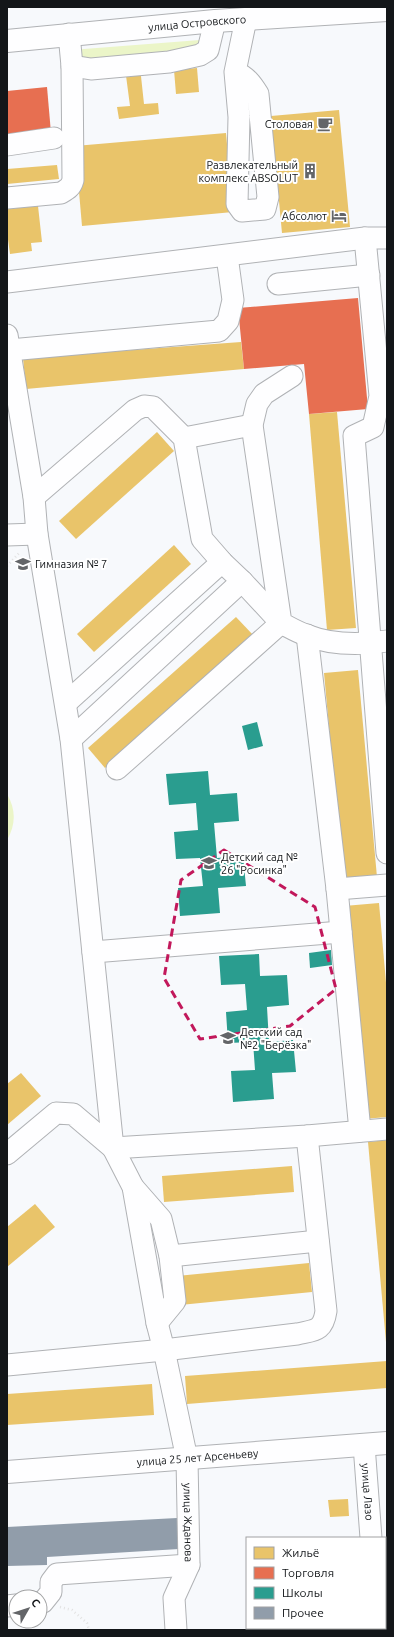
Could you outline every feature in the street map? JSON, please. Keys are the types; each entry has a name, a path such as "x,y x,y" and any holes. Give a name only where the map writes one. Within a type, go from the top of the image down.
{"main road":[{"name":"улица Островского","path":"7,41 246,18 387,10"},
{"name":"улица 25 лет Арсеньеву","path":"7,1472 387,1443"}],"street":[{"path":"235,72 247,79 258,94 268,196 265,208 242,211 237,204 239,116 235,72 246,18"},
{"path":"72,66 91,69 169,62 195,57 208,50 215,21"},
{"path":"7,198 61,192 72,185 72,66 69,34"},
{"path":"7,145 54,138"},
{"path":"7,282 365,238 387,238"},
{"path":"365,238 383,395 373,427 354,436 379,642 387,853"},
{"path":"157,1323 175,1301 170,1256 161,1219 133,1187 113,1148 71,739 36,534 34,497 9,342 219,331 228,321 233,300 227,256"},
{"path":"278,284 369,275"},
{"path":"281,623 252,425 257,404 264,394 292,376"},
{"path":"34,497 135,410 144,406 153,407 184,438 202,539 222,562 281,623 307,636 338,643 379,642"},
{"path":"184,438 252,425"},
{"path":"7,535 36,534"},
{"path":"66,703 222,562"},
{"path":"71,739 242,582"},
{"path":"117,769 281,623"},
{"path":"307,636 337,889 360,1131"},
{"path":"337,889 387,885"},
{"path":"93,952 341,932"},
{"path":"7,1154 56,1113 73,1114 113,1148 307,1136 387,1129"},
{"path":"7,1365 164,1350 297,1334 317,1329 324,1322 326,1311 307,1136"},
{"name":"улица Жданова","path":"133,1187 157,1323 187,1459 189,1565 174,1598 176,1630"},
{"path":"170,1256 318,1241"},
{"name":"улица Лазо","path":"364,1445 371,1537"},
{"path":"48,1595 51,1592 51,1582 57,1574 189,1565"}],"path":[{"path":"48,1604 72,1610 88,1623 89,1630"}],"highlighted area":[{"path":"224,850 315,907 336,989 290,1026 200,1039 164,978 181,880"}],"green space":[{"path":"200,40 202,50 82,61 71,50"},
{"path":"7,794 12,805 14,817 12,829 7,840"}],"building: Жильё":[{"path":"140,67 144,104 158,103 159,114 119,119 117,107 130,106 125,68"},
{"path":"197,68 199,92 176,94 174,70"},
{"name":"Развлекательный комплекс ABSOLUT","path":"339,110 350,227 282,233 271,116"},
{"path":"226,133 233,212 82,226 75,146"},
{"path":"57,165 59,179 7,184 7,169"},
{"path":"38,206 42,242 31,243 32,251 10,254 7,232 7,209"},
{"path":"241,342 244,369 26,389 23,358"},
{"path":"337,412 356,628 327,630 309,414"},
{"path":"157,432 174,451 76,539 59,521"},
{"path":"174,545 191,564 94,652 77,634"},
{"path":"236,617 254,636 105,768 88,748"},
{"path":"358,670 377,877 343,880 324,673"},
{"path":"379,903 387,994 387,1117 364,1119 344,906"},
{"path":"21,1073 41,1096 7,1125 7,1084"},
{"path":"387,1140 387,1342 386,1342 368,1142"},
{"path":"292,1166 294,1192 164,1202 162,1176"},
{"path":"35,1204 55,1227 7,1267 7,1227"},
{"path":"309,1263 312,1292 180,1305 177,1276"},
{"path":"387,1361 387,1388 187,1404 185,1376"},
{"path":"152,1384 154,1415 7,1425 7,1394"},
{"path":"348,1499 349,1516 330,1517 328,1500"},
{"path":"342,1629 358,1629 358,1630"}],"building: Торговля":[{"path":"47,87 51,133 7,136 7,91"},
{"path":"358,298 368,409 309,414 304,364 244,369 238,308"}],"building: Школы":[{"path":"257,722 263,746 248,750 242,726"},
{"path":"208,771 210,795 237,793 239,821 214,823 217,858 243,856 246,886 218,888 220,913 180,916 178,888 203,886 200,858 176,859 174,832 198,830 196,803 169,805 166,774"},
{"path":"331,950 332,965 310,968 309,953"},
{"path":"259,954 260,976 287,975 289,1005 267,1007 269,1042 293,1040 296,1072 272,1073 274,1099 233,1102 231,1071 255,1070 253,1042 228,1043 226,1012 247,1010 245,984 221,985 219,956"}],"building: Прочее":[{"path":"177,1518 179,1549 47,1557 47,1565 7,1566 7,1527"}],"place":[{"name":"Столовая","path":"325,124"},
{"name":"Развлекательный комплекс ABSOLUT","path":"310,171"},
{"name":"Абсолют","path":"339,216"},
{"name":"Гимназия № 7","path":"23,564"},
{"name":"Детский сад № 26 \"Росинка\"","path":"209,863"},
{"name":"Детский сад №2 \"Берёзка\"","path":"228,1038"}]}
